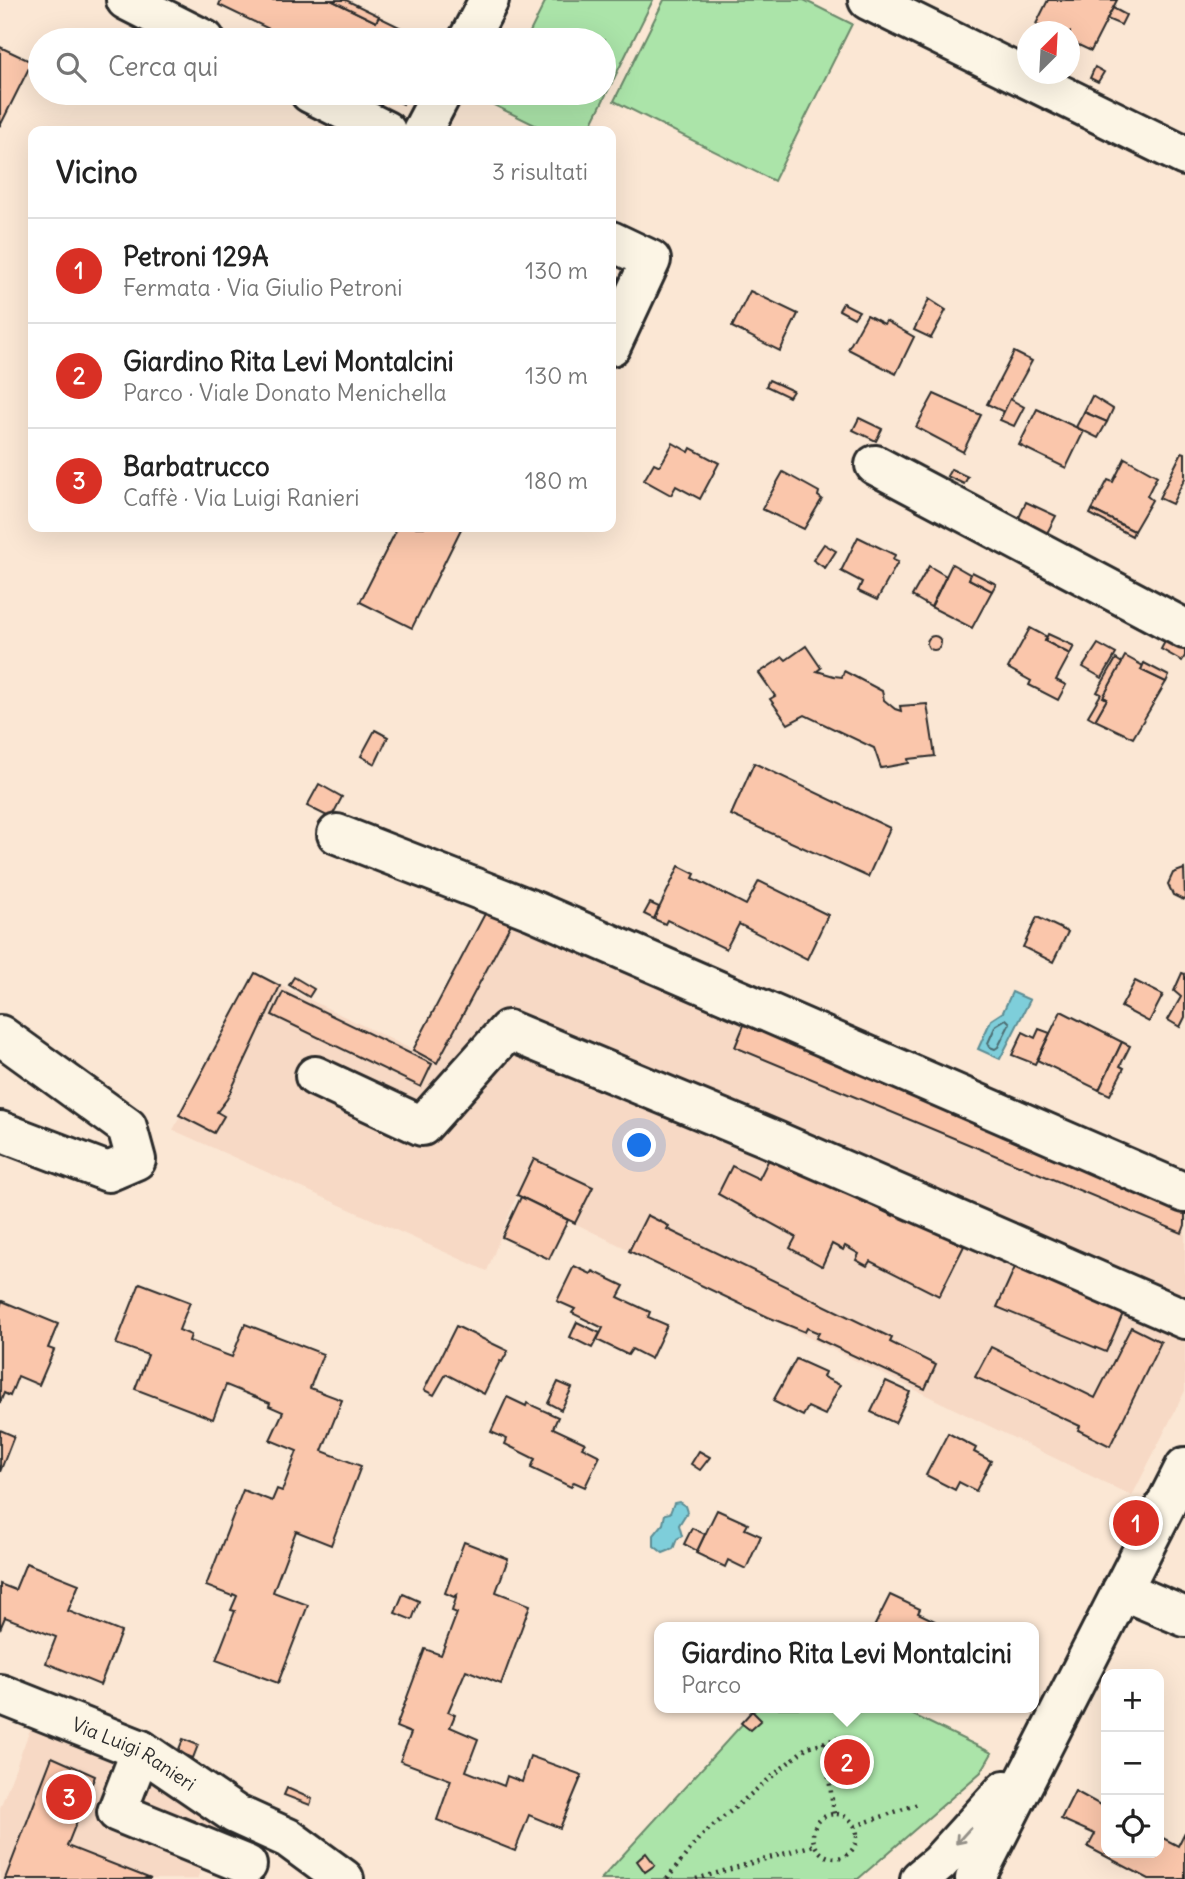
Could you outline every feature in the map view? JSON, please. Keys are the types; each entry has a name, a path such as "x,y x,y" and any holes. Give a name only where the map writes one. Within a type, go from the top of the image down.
{"street":[{"path":"474,28 489,0"},
{"path":"867,0 1185,156"},
{"path":"149,5 186,28"},
{"path":"334,105 376,126"},
{"path":"425,126 436,105"},
{"path":"616,243 651,260 616,335"},
{"path":"875,465 1185,629"},
{"path":"337,834 547,917 1185,1193"},
{"path":"315,1076 422,1126 508,1030 776,1141 1185,1320"},
{"path":"0,1035 127,1127 136,1160 108,1172 0,1131"},
{"path":"975,1879 1185,1467"},
{"path":"1122,1590 1185,1617"},
{"name":"Via Luigi Ranieri","path":"0,1694 141,1750 235,1814 288,1838 321,1865 344,1879"},
{"path":"920,1879 939,1863 1041,1749"},
{"path":"141,1750 117,1812 245,1872 262,1827"}],"path":[{"path":"667,1879 700,1837 807,1747 840,1738"},
{"path":"824,1742 834,1814"},
{"path":"855,1826 918,1804"},
{"path":"828,1815 846,1817 855,1826 857,1833 854,1846 844,1855 837,1858 824,1855 814,1845 816,1824 828,1815"},
{"path":"696,1879 814,1845"}],"shaded area":[{"path":"489,906 1185,1205 1185,1391 1132,1496 517,1195 487,1271 173,1130 255,973 413,1050"},
{"path":"33,1722 111,1751 222,1815 197,1879 0,1879 0,1808"}],"green space":[{"path":"546,0 653,0 616,75 616,28 532,28"},
{"path":"664,0 804,0 852,24 774,181 616,102 616,97"},
{"path":"494,105 601,105 590,126 537,126"},
{"path":"752,1713 909,1713 992,1753 981,1772 858,1879 601,1879"}],"water":[{"path":"1012,992 1030,1000 1000,1059 978,1049 991,1020 1003,1012"},
{"path":"679,1502 685,1506 687,1512 679,1525 682,1536 677,1539 673,1549 663,1553 654,1546 654,1535 663,1524 665,1514 670,1513 674,1503"}],"building":[{"path":"221,0 331,0 376,22 379,17 401,28 267,28 219,5"},
{"path":"331,0 346,0 379,16 376,22"},
{"path":"1048,0 1117,0 1091,51 1080,46 1080,21 1038,21"},
{"path":"1113,8 1126,15 1121,25 1107,19"},
{"path":"0,47 28,60 28,70 0,126"},
{"path":"1095,67 1104,72 1098,82 1090,78"},
{"path":"750,291 798,314 780,351 732,327"},
{"path":"929,299 946,310 931,338 914,330"},
{"path":"843,303 859,311 854,318 839,310"},
{"path":"867,315 884,324 886,321 914,337 896,374 848,349"},
{"path":"1014,352 1032,361 1004,412 987,404"},
{"path":"769,380 793,391 789,397 766,386"},
{"path":"934,394 981,415 963,452 916,427"},
{"path":"1092,396 1113,409 1107,422 1084,412"},
{"path":"1010,399 1024,407 1014,426 1000,420"},
{"path":"1037,409 1084,431 1066,468 1019,445"},
{"path":"1084,412 1107,422 1098,438 1076,427"},
{"path":"859,418 882,429 876,441 853,430"},
{"path":"673,443 689,452 691,448 719,463 700,499 676,486 671,495 644,480 654,463 660,466"},
{"path":"1182,452 1185,453 1185,478 1172,504 1159,498"},
{"path":"1125,458 1157,476 1147,496 1152,500 1134,531 1092,510 1108,480 1113,482"},
{"path":"951,469 968,477 964,484 947,476"},
{"path":"783,472 819,492 818,496 822,499 804,529 762,509"},
{"path":"1026,502 1056,516 1046,535 1018,520"},
{"path":"1092,510 1134,531 1132,536 1090,514"},
{"path":"395,532 460,532 412,628 360,602"},
{"path":"858,537 895,555 893,560 898,562 877,600 858,591 862,582 841,571"},
{"path":"824,544 836,551 825,568 813,560"},
{"path":"952,564 971,575 969,579 992,591 972,628 931,607"},
{"path":"929,566 946,576 931,607 912,596"},
{"path":"972,572 996,584 992,591 969,579"},
{"path":"1030,628 1047,637 1045,641 1070,654 1056,680 1066,685 1058,700 1029,685 1031,681 1008,668"},
{"path":"1048,634 1074,646 1070,654 1045,641"},
{"path":"934,636 939,638 939,648 934,650 929,648 927,643 929,638"},
{"path":"1168,636 1185,647 1182,661 1161,649"},
{"path":"1098,644 1116,654 1102,678 1083,667"},
{"path":"806,646 821,668 817,671 842,677 844,671 882,691 884,700 895,709 901,711 900,706 927,704 935,756 908,759 909,763 881,768 874,748 805,715 788,724 770,699 775,696 759,673 783,657 786,660"},
{"path":"1125,656 1143,666 1141,670 1166,682 1133,738 1095,720 1107,699 1103,697"},
{"path":"1116,659 1122,663 1103,697 1107,699 1095,720 1088,716 1101,694 1097,692"},
{"path":"1144,663 1169,676 1166,682 1141,670"},
{"path":"375,730 388,737 375,764 361,756"},
{"path":"754,763 890,828 868,877 731,815"},
{"path":"319,784 342,797 331,818 307,806"},
{"path":"679,866 695,874 693,878 746,905 759,881 828,915 807,959 739,924 726,949 667,920 665,924 654,919"},
{"path":"1184,869 1183,900 1173,895 1168,884 1173,873"},
{"path":"650,903 659,907 654,919 644,914"},
{"path":"489,906 514,918 437,1063 413,1050"},
{"path":"1037,917 1068,932 1053,962 1023,947"},
{"path":"255,973 280,986 227,1099 217,1112 224,1116 214,1133 179,1115"},
{"path":"1182,973 1185,974 1185,1017 1180,1027 1168,1020 1181,997 1174,991"},
{"path":"294,977 314,989 309,997 289,985"},
{"path":"1135,981 1163,995 1149,1022 1121,1007"},
{"path":"283,992 432,1064 421,1087 272,1015"},
{"path":"1061,1011 1122,1042 1099,1090 1037,1060"},
{"path":"746,1020 1185,1206 1182,1233 735,1047"},
{"path":"1039,1029 1050,1033 1035,1064 1012,1055 1023,1032 1035,1038"},
{"path":"1122,1042 1130,1046 1120,1066 1124,1068 1110,1095 1099,1090"},
{"path":"770,1157 893,1216 895,1211 964,1246 939,1296 870,1261 867,1266 856,1260 859,1254 845,1246 843,1250 832,1244 822,1266 790,1248 796,1237 718,1194 732,1166 759,1179"},
{"path":"534,1159 593,1187 575,1223 517,1195"},
{"path":"521,1197 568,1220 549,1259 502,1237"},
{"path":"647,1215 669,1226 667,1229 892,1338 890,1342 936,1365 925,1389 816,1338 819,1333 807,1328 805,1332 768,1317 629,1251"},
{"path":"1016,1265 1125,1309 1106,1352 997,1307"},
{"path":"574,1266 591,1274 593,1271 624,1286 618,1297 650,1312 648,1317 667,1325 651,1359 632,1349 628,1355 597,1340 603,1328 572,1313 575,1309 557,1301"},
{"path":"140,1283 190,1302 179,1330 191,1335 189,1341 232,1357 245,1324 323,1354 310,1388 342,1400 322,1451 361,1466 331,1545 296,1531 273,1592 308,1605 278,1683 216,1660 235,1611 231,1610 237,1596 206,1586 243,1490 272,1501 277,1489 282,1491 297,1451 270,1440 283,1412 269,1406 270,1403 226,1385 213,1419 135,1389 148,1355 116,1344"},
{"path":"2,1301 58,1324 48,1348 54,1350 39,1385 18,1376 10,1396 4,1393 0,1403 0,1307"},
{"path":"577,1322 600,1333 592,1348 570,1337"},
{"path":"456,1326 508,1351 502,1362 500,1361 484,1394 446,1374 434,1395 424,1390"},
{"path":"1131,1327 1161,1342 1110,1446 1078,1430 1080,1426 975,1377 991,1347 1095,1398"},
{"path":"796,1359 825,1372 823,1377 840,1385 825,1415 808,1407 803,1416 773,1401"},
{"path":"886,1381 910,1392 895,1423 871,1412"},
{"path":"558,1382 572,1388 561,1410 548,1403"},
{"path":"507,1397 558,1417 553,1428 585,1443 582,1447 600,1456 585,1487 574,1482 571,1487 531,1468 535,1459 505,1444 507,1439 491,1432"},
{"path":"0,1430 14,1436 0,1472"},
{"path":"948,1433 976,1448 974,1452 991,1461 976,1491 959,1482 955,1490 926,1475"},
{"path":"699,1451 710,1457 700,1470 691,1464"},
{"path":"717,1510 748,1524 745,1529 761,1536 746,1569 728,1560 725,1567 696,1553"},
{"path":"692,1528 705,1534 697,1551 684,1544"},
{"path":"464,1542 508,1559 496,1592 530,1605 501,1684 466,1670 448,1712 455,1715 450,1727 478,1739 466,1771 504,1786 507,1776 522,1782 530,1756 582,1775 560,1828 529,1815 515,1851 437,1820 451,1780 400,1761 411,1733 396,1727 425,1649 441,1655 457,1613 452,1611 457,1595 454,1597 445,1593"},
{"path":"26,1563 79,1584 68,1611 121,1632 100,1685 46,1663 56,1637 5,1617 0,1629 0,1584 15,1590"},
{"path":"403,1594 419,1601 412,1620 395,1613"},
{"path":"890,1595 920,1609 918,1613 935,1621 935,1622 876,1622"},
{"path":"750,1713 761,1720 750,1730 741,1723"},
{"path":"183,1739 198,1745 193,1758 178,1752"},
{"path":"52,1757 95,1776 67,1846 151,1879 5,1879"},
{"path":"287,1788 312,1799 310,1805 284,1795"},
{"path":"1075,1791 1101,1805 1101,1854 1088,1847 1095,1834 1061,1819"},
{"path":"1185,1832 1185,1879 1149,1879 1109,1858 1164,1858 1164,1839 1178,1846"},
{"path":"646,1853 655,1865 645,1872 637,1861"}],"place":[{"name":"Petroni 129A","path":"1136,1523"},
{"name":"Giardino Rita Levi Montalcini","path":"847,1762"},
{"name":"Barbatrucco","path":"69,1797"}]}
